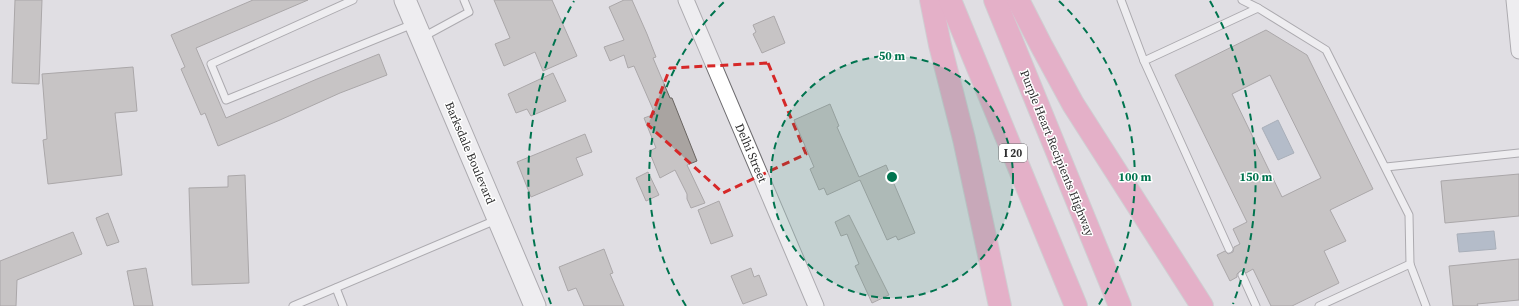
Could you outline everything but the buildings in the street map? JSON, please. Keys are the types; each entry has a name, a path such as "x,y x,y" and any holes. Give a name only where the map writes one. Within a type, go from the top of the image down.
{"highway":[{"path":"931,0 940,45 961,126 1000,306"},
{"name":"I 20","path":"950,0 1076,306"},
{"name":"Purple Heart Recipients Highway","path":"995,0 1120,306"},
{"path":"1018,0 1073,104 1202,306"}],"main road":[{"name":"Barksdale Boulevard","path":"405,0 535,306"}],"street":[{"name":"Delhi Street","path":"686,0 816,306"},
{"path":"1512,0 1519,51"}],"lane":[{"path":"353,0 211,64 226,100 469,12 464,0"},
{"path":"1120,0 1144,61 1229,249"},
{"path":"1242,0 1258,8 1326,50 1386,166 1409,215 1410,264 1426,306"},
{"path":"1144,61 1258,8"},
{"path":"1386,166 1519,153"},
{"path":"293,306 498,219"},
{"path":"1320,306 1410,264"},
{"path":"1242,275 1256,306"},
{"path":"336,288 344,306"}],"highlighted area":[{"path":"768,63 806,154 723,193 648,125 670,68"}],"water":[{"path":"1278,120 1294,153 1278,160 1262,128"},
{"path":"1494,231 1496,249 1459,252 1457,234"}]}
